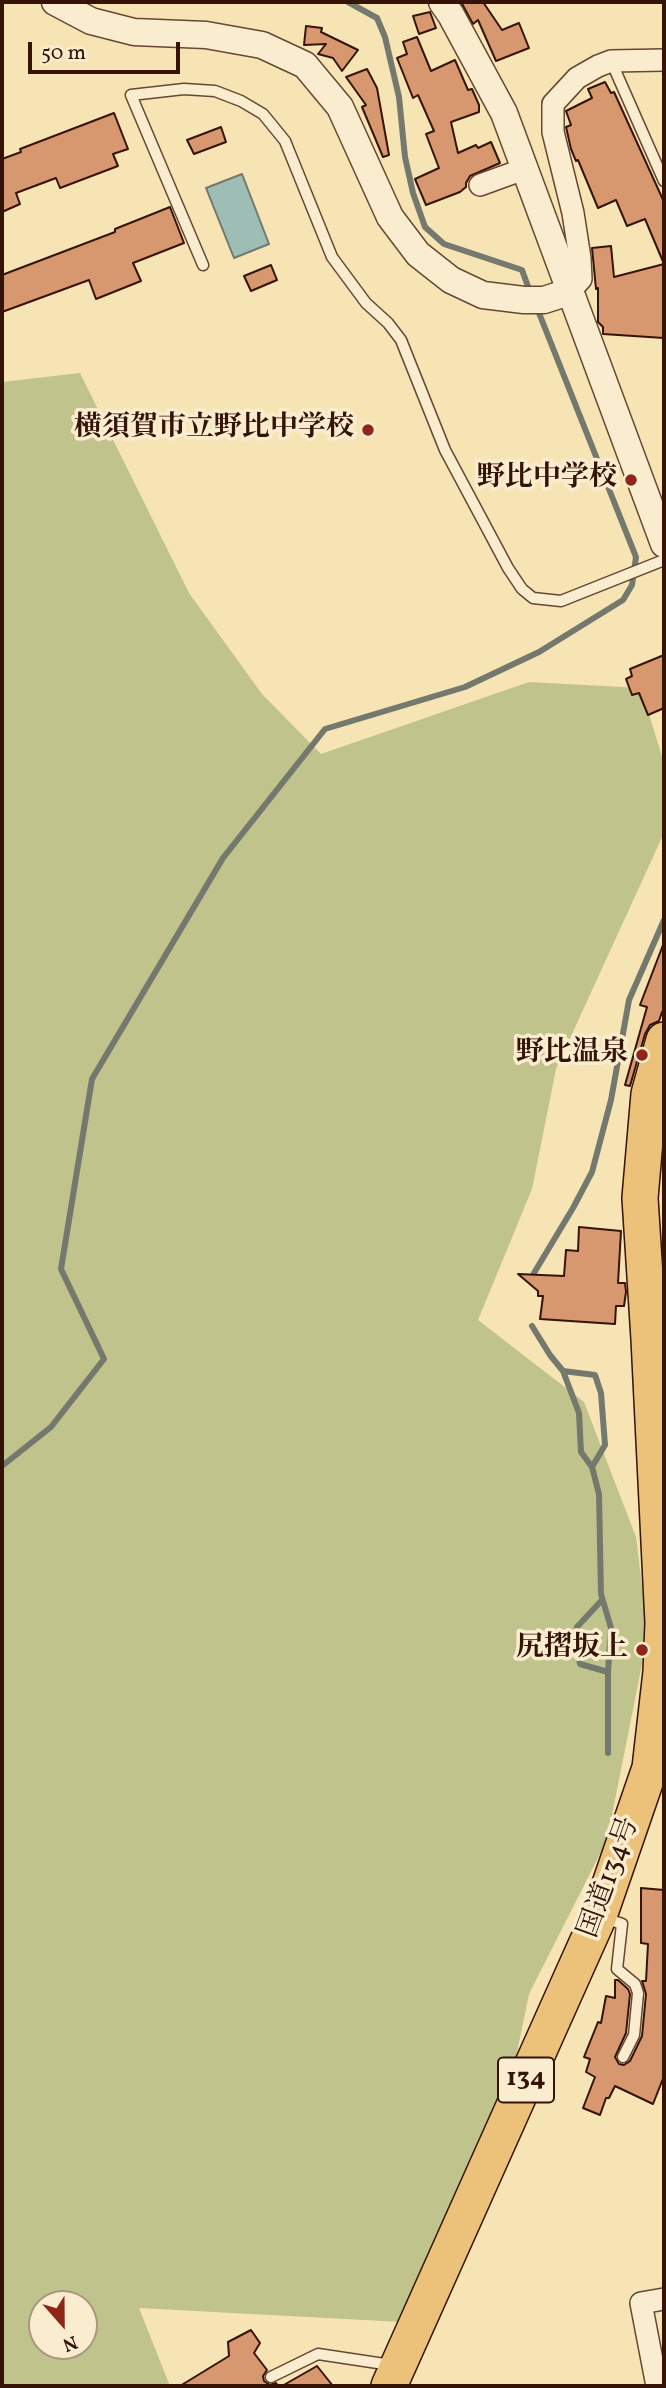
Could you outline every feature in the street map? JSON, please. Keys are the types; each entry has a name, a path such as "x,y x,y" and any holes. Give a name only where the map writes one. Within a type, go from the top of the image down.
{"highway":[{"name":"国道134号","path":"393,2376 600,1916 657,1776 663,1623 640,1199 649,1094 664,1040"}],"street":[{"path":"55,2 91,21 134,32 206,35 262,45 305,65 340,107 390,217 418,254 451,280 484,295 546,297 581,279 573,213 553,132 553,104 577,78 611,61 664,60"},
{"path":"442,2 452,15 503,113 524,169 546,297 657,504 664,544"},
{"path":"480,185 524,169"},
{"path":"657,2386 641,2303 664,2299"}],"lane":[{"path":"611,61 664,181"},
{"path":"202,265 131,95 184,89 215,91 241,101 263,114 271,123 285,141 332,257 366,303 388,323 401,340 445,450 522,589 533,598 561,601 664,560"},
{"path":"600,1916 622,1924 617,1969 635,1984 638,1993 634,2035 623,2057"},
{"path":"271,2377 318,2354 393,2376"}],"green space":[{"path":"80,373 189,593 262,694 321,754 529,682 641,688 664,763 664,833 556,1069 532,1189 478,1320 584,1402 636,1537 648,1634 607,1840 529,1994 509,2091 401,2322 139,2308 170,2386 2,2386 2,382"}],"water":[{"path":"242,174 269,244 234,258 206,188"}],"building":[{"path":"461,2 483,2 502,30 519,23 529,48 496,61 478,20 473,24"},
{"path":"430,12 436,28 419,34 413,16"},
{"path":"306,26 322,28 321,32 358,50 342,71 333,58 318,54 326,44 304,45"},
{"path":"417,37 431,71 455,60 468,90 472,89 479,105 479,112 451,122 458,153 491,142 500,163 470,176 466,187 460,192 426,205 415,179 439,168 426,134 434,131 418,95 413,98 397,58 407,54 403,42"},
{"path":"367,69 377,88 389,155 383,157 362,107 366,105 346,77"},
{"path":"605,82 611,93 614,92 664,202 664,264 645,219 627,226 616,200 598,208 571,149 566,127 571,125 566,111 592,98 588,89"},
{"path":"114,113 128,149 113,154 118,166 60,188 56,178 16,193 20,204 2,212 2,159 21,152 20,149"},
{"path":"221,127 226,142 194,154 187,140"},
{"path":"170,207 184,243 133,263 141,281 96,299 89,280 2,312 2,275 115,232 115,229"},
{"path":"611,246 614,277 664,264 664,338 603,334 603,327 598,322 598,288 596,289 592,248"},
{"path":"271,265 277,280 251,291 244,276"},
{"path":"664,655 664,708 648,715 639,693 632,695 626,679 632,676 630,669"},
{"path":"663,945 664,1013 662,1012 659,1021 650,1025 645,1034 630,1086 625,1085 647,1007 640,1005"},
{"path":"579,1227 621,1231 618,1283 625,1283 626,1292 624,1306 616,1306 615,1324 540,1319 543,1296 538,1296 538,1291 518,1274 564,1276 566,1250 578,1251"},
{"path":"641,1888 664,1890 664,2076 653,2104 615,2086 609,2098 606,2098 600,2115 583,2108 595,2077 586,2072 590,2059 584,2057 598,2022 601,2023 606,1996 615,1998 615,1980 628,1989 630,1994 626,2033 615,2057 619,2064 624,2065 630,2061 642,2036 646,1994 642,1981 646,1981 648,1944 641,1943"},
{"path":"251,2330 260,2343 254,2353 267,2370 263,2376 264,2381 270,2385 276,2383 278,2386 180,2386 229,2356 228,2342"},
{"path":"317,2366 333,2386 282,2386"}],"waterway":[{"path":"348,2 377,18 385,37 399,97 405,157 413,193 425,227 444,244 522,270 530,292"},
{"path":"2,1466 51,1427 104,1359 61,1269 92,1079 223,858 325,729 465,687 539,652 623,600 632,585 636,557 537,308"},
{"path":"534,1273 592,1172 611,1100 629,1000 664,920"},
{"path":"532,1326 563,1371 595,1375 601,1393 605,1445 592,1467 599,1494 601,1594 611,1628 608,1753"},
{"path":"563,1371 579,1413 581,1452 592,1467"},
{"path":"602,1600 577,1627 575,1640 580,1664 608,1672"}],"place":[{"name":"横須賀市立野比中学校","path":"368,430"},
{"name":"野比中学校","path":"631,480"},
{"name":"野比温泉","path":"642,1055"},
{"name":"尻摺坂上","path":"642,1650"}]}
